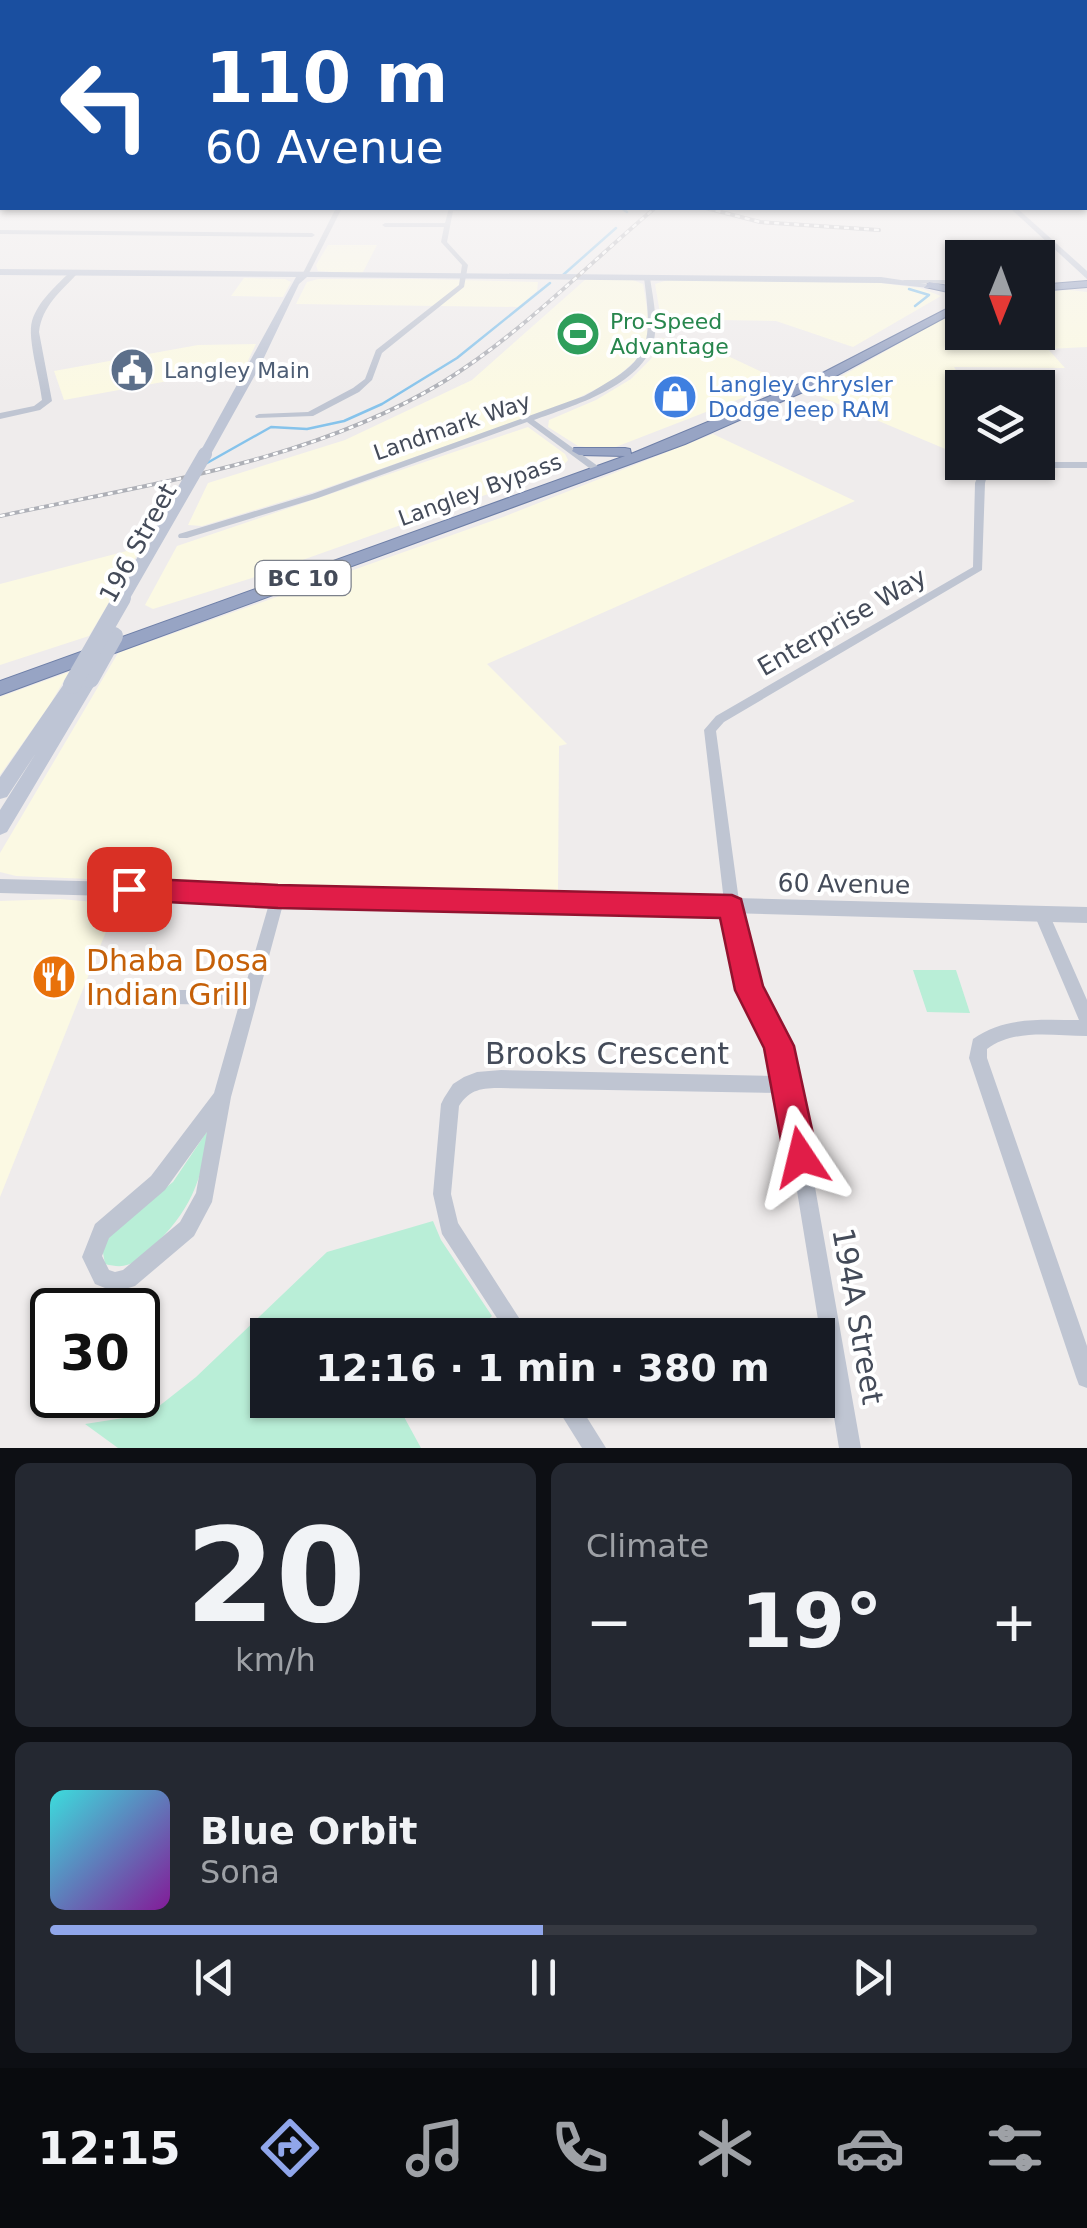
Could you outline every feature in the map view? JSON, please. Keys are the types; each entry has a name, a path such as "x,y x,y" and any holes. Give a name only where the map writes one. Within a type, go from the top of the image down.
{"highway":[{"path":"1068,283 1086,278"},
{"path":"1055,284 1086,278"},
{"path":"927,286 945,290"},
{"path":"927,286 945,295"},
{"name":"Langley Bypass","path":"0,674 566,474 598,467 625,452 800,380 945,307"},
{"name":"Langley Bypass","path":"0,688 776,400 945,307"},
{"path":"566,474 575,452 625,452"}],"main road":[{"path":"1066,259 1086,278"},
{"path":"1068,259 1086,278"},
{"path":"0,272 277,275 306,270 464,276 872,280 927,286"},
{"name":"196 Street","path":"0,828 211,452 295,283 306,270"},
{"path":"872,280 927,286"},
{"name":"196 Street","path":"0,792 81,682"}],"street":[{"name":"196 Street","path":"306,270 312,259"},
{"path":"258,416 310,414 356,390 368,380 379,352 462,286 466,264 460,259"},
{"path":"0,416 37,408 47,401 33,327 42,304 74,273"},
{"name":"Landmark Way","path":"183,536 530,421 587,398 619,380 641,360 655,328 647,278"},
{"path":"904,281 945,282"},
{"path":"927,286 945,283"},
{"path":"530,421 598,467"},
{"name":"Enterprise Way","path":"732,907 710,730 720,720 978,568 980,483 984,470 1000,465 1087,465"},
{"name":"60 Avenue","path":"0,886 278,897 1087,915"},
{"path":"222,1097 167,1174 98,1237 92,1257 102,1277 115,1282 128,1279 195,1220 205,1195 222,1097 278,897"},
{"name":"194A Street","path":"732,907 738,953 750,990 779,1046 788,1085 850,1448"},
{"path":"1042,914 1087,1018"},
{"path":"170,997 252,998"},
{"path":"1087,1028 1008,1029 989,1035 979,1044 978,1058 1087,1377"},
{"name":"Brooks Crescent","path":"509,1318 449,1227 442,1208 450,1104 457,1089 474,1080 500,1078 788,1085"},
{"path":"576,1418 595,1448"}],"shaded area":[{"path":"320,259 370,259 362,274 318,271"},
{"path":"244,278 291,282 283,297 231,296"},
{"path":"586,279 633,280 643,284 650,326 645,345 635,361 612,381 564,405 317,491 202,526 188,525 208,483 345,440 472,380"},
{"path":"668,280 880,283 920,288 941,296 853,347 776,321 661,319 655,284"},
{"path":"307,282 538,282 537,291 518,307 296,304"},
{"path":"1055,291 1087,292 1087,347 1055,349"},
{"path":"944,318 945,350 1049,350 1065,368 945,370 945,449 812,393"},
{"name":"Langley Chrysler Dodge Jeep RAM","path":"661,338 696,341 783,382 608,450 578,446 548,427 549,420 596,400 631,379 651,359"},
{"path":"256,344 245,367 64,400 54,371 198,345"},
{"path":"528,427 565,454 568,460 561,468 252,578 153,609 145,605 177,546"},
{"path":"713,434 855,501 487,664 567,744 559,746 558,891 189,883 16,876 0,872 0,853 118,653 503,517"},
{"path":"142,547 89,636 0,665 0,584"},
{"path":"69,672 49,706 0,775 0,697"},
{"path":"60,899 117,904 0,1197 0,901"}],"green space":[{"path":"913,970 956,970 970,1013 927,1012"},
{"path":"208,1130 198,1180 175,1222 136,1261 120,1266 105,1264 102,1247 113,1229 173,1182"},
{"path":"433,1221 441,1240 492,1316 258,1318 327,1252"},
{"path":"250,1325 250,1418 405,1418 421,1448 118,1448 85,1424 160,1418 160,1405"}],"waterway":[{"path":"563,275 582,259"},
{"path":"207,463 271,427 307,429 344,421 382,404 457,358 550,283"},
{"path":"909,289 929,295 915,306"}],"railway":[{"path":"0,516 228,467 339,432 392,409 472,363 598,259"}],"place":[{"name":"Pro-Speed Advantage","path":"578,334"},
{"name":"Langley Main","path":"132,370"},
{"name":"Langley Chrysler Dodge Jeep RAM","path":"675,397"},
{"name":"Dhaba Dosa Indian Grill","path":"54,977"}],"route":[{"path":"129,889 278,897 732,907 738,953 750,990 779,1046 801,1157"}]}
